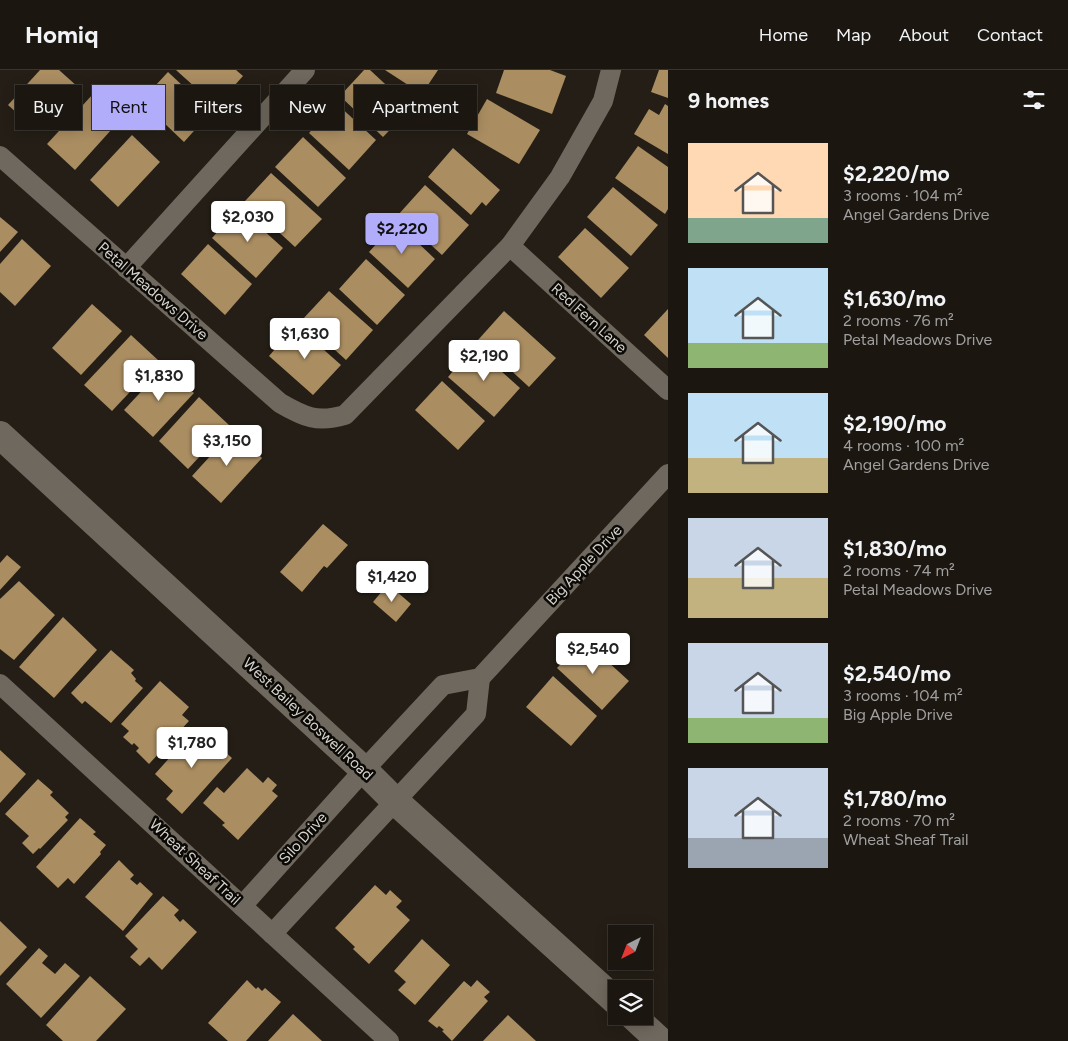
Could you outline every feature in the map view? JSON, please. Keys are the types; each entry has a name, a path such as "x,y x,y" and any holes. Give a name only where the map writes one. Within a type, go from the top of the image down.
{"main road":[{"name":"West Bailey Boswell Road","path":"0,435 364,770 395,801 608,994"},
{"path":"643,1025 660,1041"}],"street":[{"path":"126,268 305,70"},
{"path":"510,246 560,177 603,101 611,70"},
{"name":"Petal Meadows Drive","path":"0,156 280,403 312,418 329,420 345,415 510,246"},
{"name":"Red Fern Lane","path":"510,246 668,390"},
{"name":"Big Apple Drive","path":"480,678 668,474"},
{"path":"272,934 476,714 480,678 443,685 364,770"},
{"name":"Wheat Sheaf Trail","path":"0,684 389,1041"},
{"name":"Silo Drive","path":"242,906 364,770"}],"building":[{"path":"40,70 59,70 76,85 26,85"},
{"path":"176,70 236,70 243,76 235,85 193,85"},
{"path":"364,70 370,70 386,85 354,85 354,109 344,100 344,92"},
{"path":"385,70 438,70 428,85 408,85"},
{"path":"504,70 550,70 566,76 552,114 496,93"},
{"path":"659,70 668,70 668,98 651,92"},
{"path":"168,72 182,85 175,85 175,130 195,130 184,142 165,124 165,85 156,85"},
{"path":"92,95 92,130 111,130 75,170 47,144 60,130 82,130 82,106"},
{"path":"15,97 15,111 8,105"},
{"path":"487,99 540,130 519,164 467,134 469,130 477,130 477,116"},
{"path":"665,104 668,106 668,154 634,134 649,109 659,115"},
{"path":"344,110 354,120 354,130 365,130 376,140 349,170 309,133 312,130 344,130"},
{"path":"376,130 390,130 383,137"},
{"path":"132,135 160,162 118,207 90,180"},
{"path":"303,137 346,178 318,207 275,167"},
{"path":"638,146 668,167 668,209 665,214 615,178"},
{"path":"453,148 500,190 486,206 482,202 471,215 428,177"},
{"path":"271,173 322,219 295,247 245,201"},
{"path":"425,185 469,225 442,255 398,215"},
{"path":"613,187 658,225 631,256 587,217"},
{"path":"239,208 283,248 256,278 212,238"},
{"path":"0,217 18,232 0,252"},
{"path":"396,222 435,259 408,288 369,252"},
{"path":"585,228 629,268 601,298 558,257"},
{"path":"22,239 51,266 15,306 0,292 0,264"},
{"path":"208,244 252,284 225,315 181,274"},
{"path":"366,259 405,295 377,325 339,289"},
{"path":"329,291 373,330 346,360 302,320"},
{"path":"92,304 122,331 81,375 52,348"},
{"path":"668,309 668,358 644,335"},
{"path":"504,311 556,358 529,387 478,340"},
{"path":"296,325 341,365 313,395 269,356"},
{"path":"131,335 159,361 112,411 84,385"},
{"path":"474,347 520,388 494,417 448,377"},
{"path":"165,366 194,393 153,437 124,410"},
{"path":"442,381 485,421 458,450 415,410"},
{"path":"199,397 229,425 188,469 159,441"},
{"path":"233,431 262,458 221,503 192,476"},
{"path":"323,524 348,545 327,568 324,566 302,592 280,572"},
{"path":"7,555 21,567 0,590 0,563"},
{"path":"19,581 55,615 14,660 0,649 0,599"},
{"path":"388,584 411,604 396,622 373,602"},
{"path":"63,617 97,650 54,698 19,667"},
{"path":"584,640 629,681 602,710 557,668"},
{"path":"111,650 134,670 131,673 136,679 135,681 143,688 111,723 85,701 82,704 71,693"},
{"path":"553,676 597,716 571,746 526,707"},
{"path":"160,681 189,707 182,715 189,721 149,764 136,751 139,748 123,737 129,731 121,724"},
{"path":"197,727 232,758 182,814 166,799 173,791 155,774"},
{"path":"0,750 26,774 0,803"},
{"path":"247,768 263,783 268,777 277,785 272,791 278,796 238,840 222,825 225,823 203,803 217,787 224,793"},
{"path":"38,779 53,792 50,795 69,813 65,817 68,820 33,854 22,843 29,836 5,814"},
{"path":"80,818 96,832 93,834 106,845 100,852 101,854 74,884 68,878 58,888 36,867"},
{"path":"119,860 134,875 130,879 137,885 140,882 153,894 123,931 85,897"},
{"path":"375,885 386,895 390,890 402,901 396,907 410,920 369,964 335,928"},
{"path":"163,896 179,910 174,915 180,922 183,919 197,932 162,970 149,957 140,966 130,957 138,949 125,936"},
{"path":"0,921 27,947 0,976"},
{"path":"422,939 450,965 415,1005 398,990 406,982 394,971"},
{"path":"39,948 48,956 42,963 55,974 65,963 80,976 41,1018 6,984"},
{"path":"90,976 126,1009 96,1041 63,1041 46,1025"},
{"path":"247,980 256,989 258,987 262,991 265,988 281,1002 246,1041 228,1041 208,1023"},
{"path":"477,980 490,992 484,997 488,1001 452,1041 442,1031 444,1030 439,1026 437,1028 428,1021 464,981 471,987"},
{"path":"293,1014 322,1041 268,1041"},
{"path":"508,1015 536,1041 483,1041"}]}
